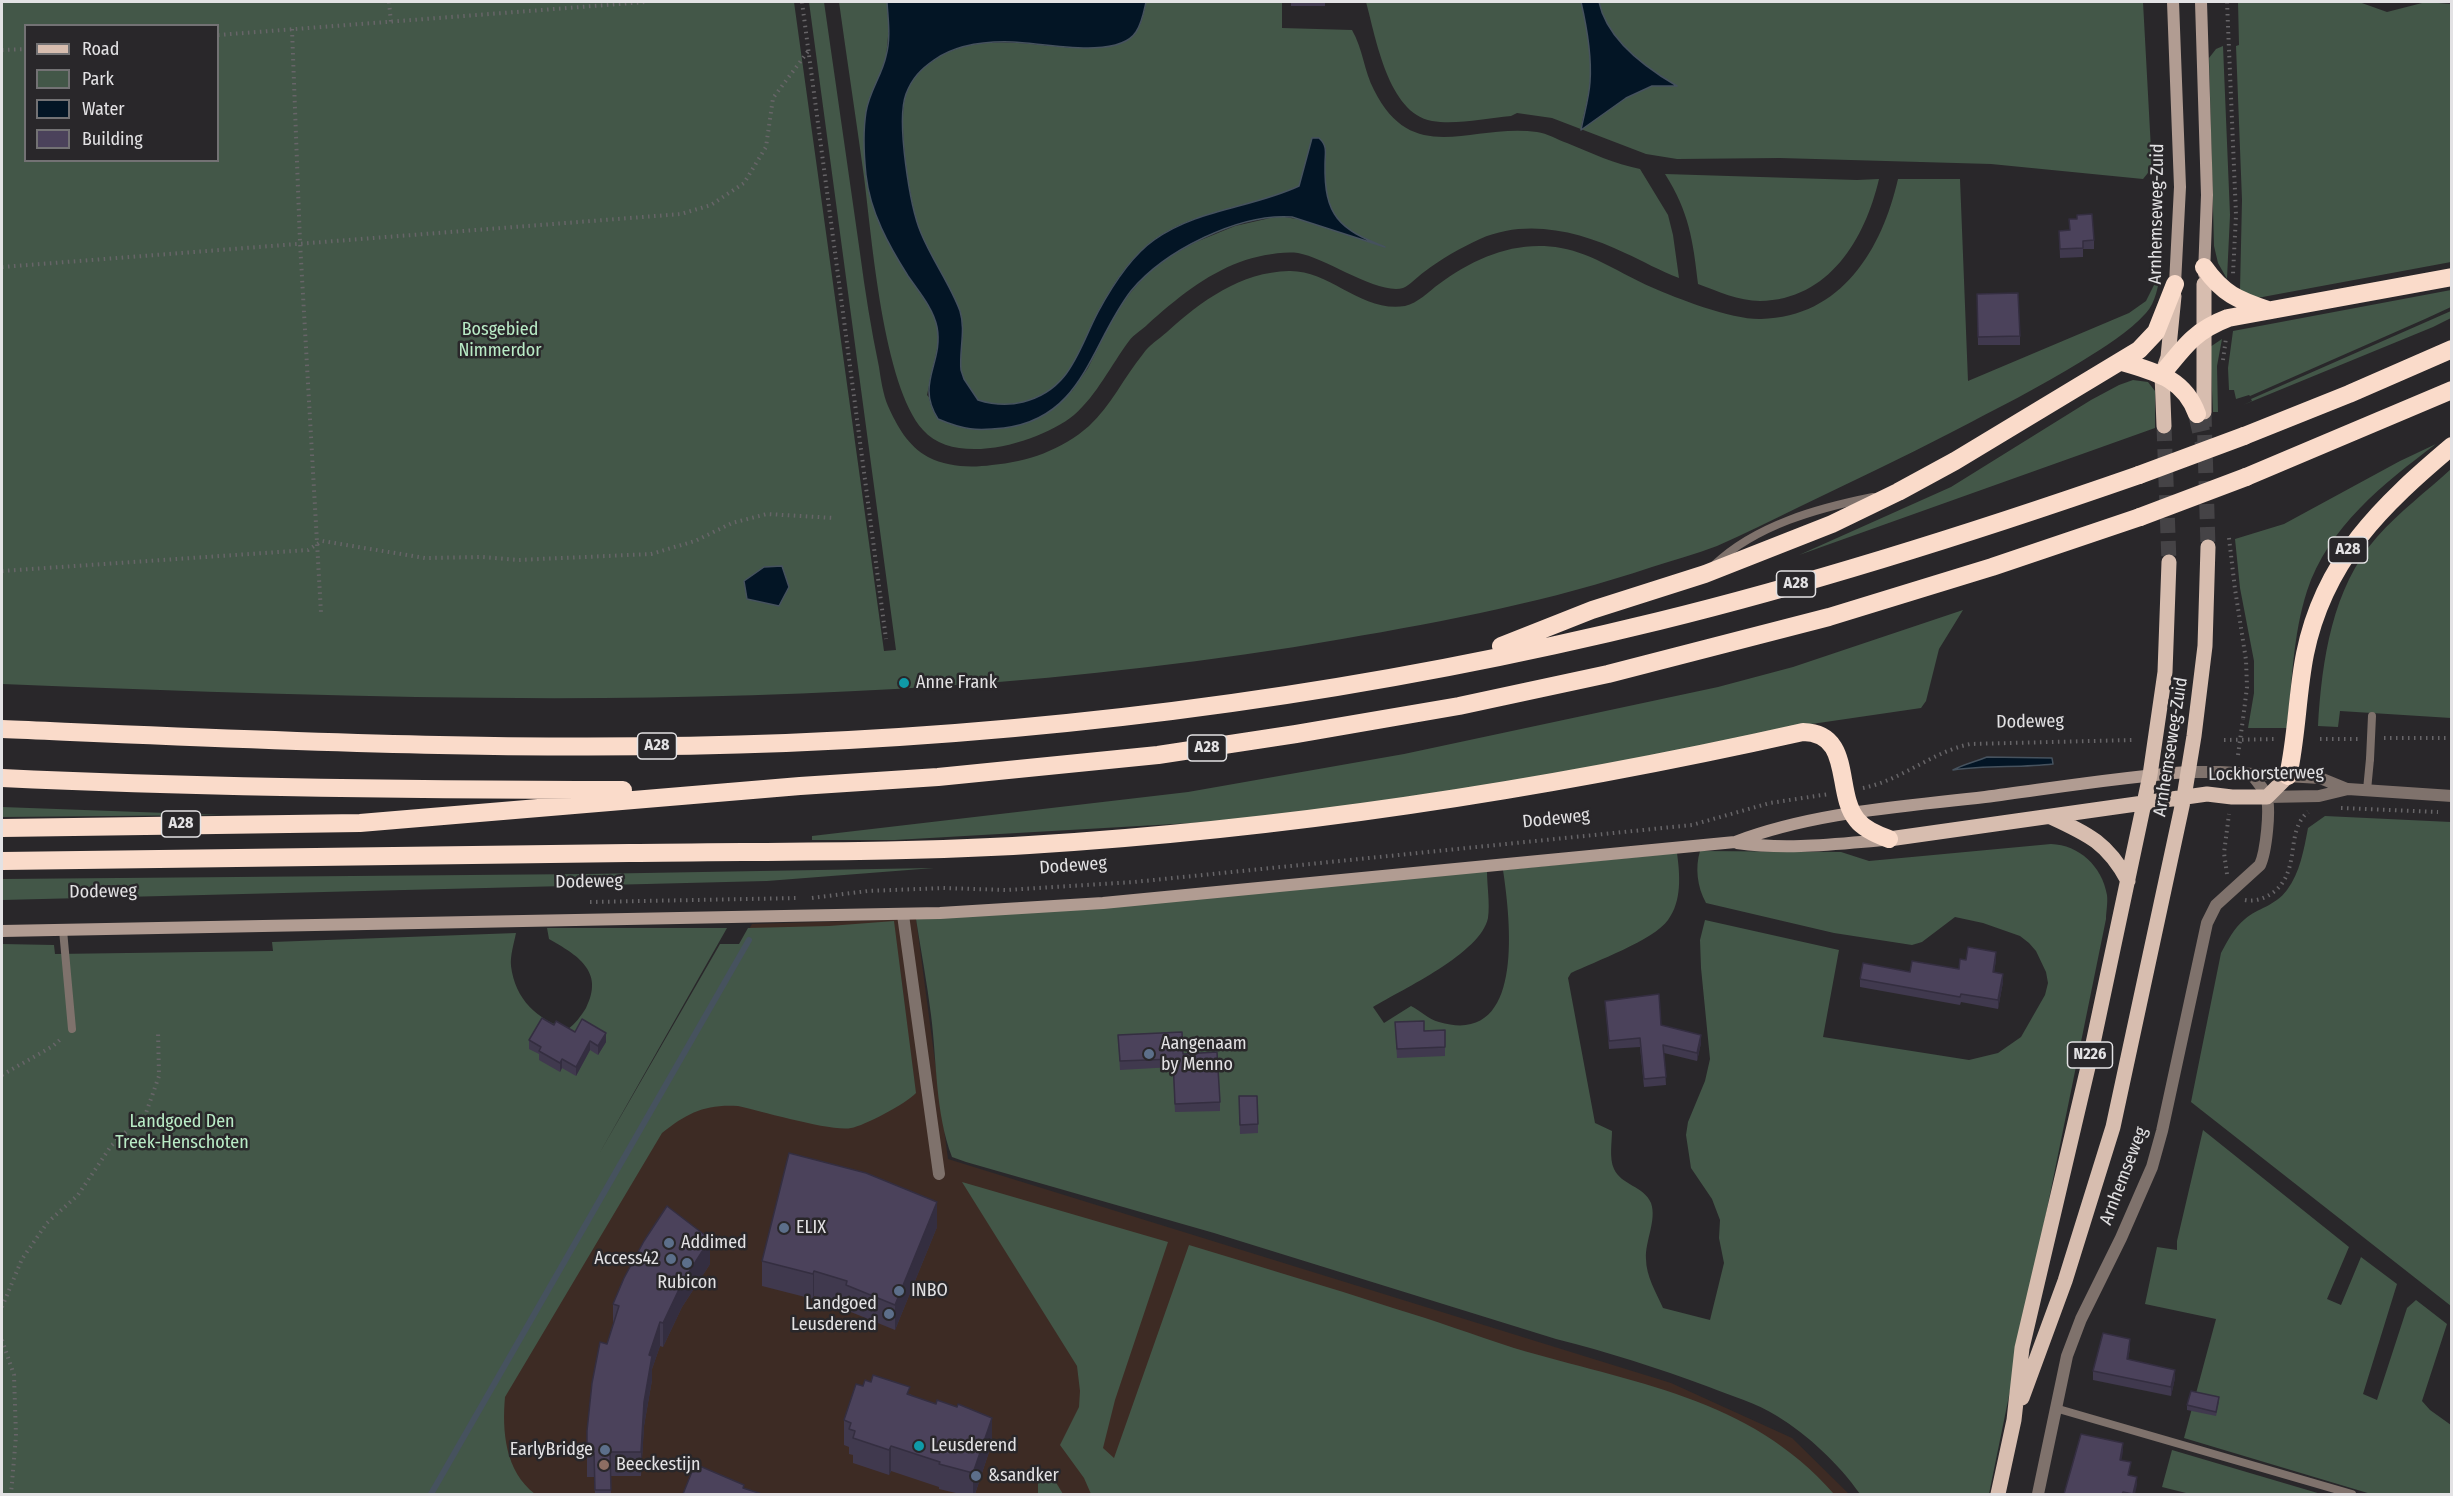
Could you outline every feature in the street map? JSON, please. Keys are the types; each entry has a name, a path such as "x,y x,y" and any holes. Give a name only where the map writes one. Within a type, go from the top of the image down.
{"highway":[{"path":"2204,275 2231,296 2270,310"},
{"path":"2162,374 2188,342 2203,329 2228,318 2451,277"},
{"name":"A28","path":"1446,667 1592,610 1705,574 1807,535 1898,492 2139,350 2156,332 2175,284"},
{"name":"A28","path":"2,729 466,746 788,743 942,733 1152,714 1230,703 1446,667 1657,621 1836,574 1987,528 2139,475 2349,394 2451,349"},
{"path":"2122,362 2162,374 2189,396 2201,413"},
{"name":"A28","path":"2,828 360,823 800,786 938,777 1158,755 1459,706 1608,674 1829,617 1992,567 2140,517 2246,477 2451,390"},
{"name":"A28","path":"2288,776 2305,654 2314,617 2328,584 2345,555 2367,527 2451,446"},
{"name":"A28","path":"2,861 866,850 1027,845 1303,820 1400,807 1687,757 1803,732 1821,736 1833,746 1837,753 1853,813"},
{"name":"A28","path":"2,778 161,786 360,790 671,790 800,786"},
{"path":"1853,813 1858,822 1889,839"}],"main road":[{"path":"2201,413 2204,275"},
{"name":"Arnhemseweg-Zuid","path":"2164,426 2162,374 2168,357 2175,284"},
{"name":"Arnhemseweg-Zuid","path":"2152,950 2184,797 2199,706 2205,646 2208,547"},
{"name":"Arnhemseweg-Zuid","path":"2123,906 2150,775 2165,672 2169,562"},
{"path":"2267,797 2288,776"},
{"name":"Lockhorsterweg","path":"2144,803 2207,794 2267,797"},
{"name":"Dodeweg","path":"1889,839 2144,803"},
{"path":"2051,817 2100,842 2114,857 2128,880"},
{"name":"Arnhemseweg","path":"1998,1494 2014,1420 2022,1348 2047,1233 2068,1155 2123,906"},
{"name":"Arnhemseweg","path":"2014,1420 2066,1281 2105,1157 2152,950"}],"street":[{"name":"Arnhemseweg-Zuid","path":"2174,2 2180,187 2175,284"},
{"path":"2201,2 2207,195 2204,275"},
{"name":"Lockhorsterweg","path":"2188,772 2320,778 2348,789"},
{"name":"Dodeweg","path":"2,932 903,915 1103,903 1735,842 1766,831 1853,813 2188,772"},
{"path":"2252,775 2267,797"},
{"name":"Lockhorsterweg","path":"2267,797 2319,796 2348,789 2451,796"},
{"name":"Arnhemseweg","path":"2038,1494 2067,1356 2081,1319 2121,1238 2151,1167 2162,1131 2207,923 2216,905 2260,865 2267,838 2267,797"},
{"name":"Dodeweg","path":"1735,842 1767,847 1799,847 1889,839"},
{"path":"903,915 939,1174"}],"lane":[{"path":"2367,790 2372,712"},
{"path":"63,930 72,1029"},
{"path":"2055,1408 2352,1494"}],"path":[{"path":"389,2 391,22"},
{"path":"219,34 645,2"},
{"path":"802,2 886,639"},
{"path":"2228,2 2236,214 2231,296"},
{"path":"292,29 300,242 321,613"},
{"path":"2,50 24,49"},
{"path":"2,267 681,214 711,205 744,183 766,147 773,98 809,50"},
{"path":"2222,367 2228,318"},
{"path":"2,571 308,550 322,541 425,558 482,557 518,560 651,554 696,541 732,523 767,514 834,518"},
{"path":"2229,538 2246,660 2247,687 2238,755"},
{"name":"Lockhorsterweg","path":"2224,740 2279,739"},
{"name":"Dodeweg","path":"586,902 814,898 868,891 943,888 1007,890 1134,882 1692,825 1770,803 1846,791 1886,781 1951,749 1970,744 2132,740"},
{"name":"Lockhorsterweg","path":"2331,807 2348,808"},
{"name":"Lockhorsterweg","path":"2234,888 2240,898 2255,901 2269,896 2278,888 2292,861 2297,827 2303,816 2310,810"},
{"path":"2228,823 2224,853 2225,868 2234,888"},
{"path":"2,1075 53,1046 72,1029"},
{"path":"2,1307 22,1259 46,1223 78,1195 111,1146 146,1113 159,1076 158,1030"},
{"path":"2,1340 14,1375 16,1436 11,1494"}],"shaded area":[{"path":"916,919 948,1159 1671,1383 1792,1438 1849,1494 431,1494 752,924"}],"green space":[{"name":"Bosgebied Nimmerdor","path":"2,2 794,2 884,651 896,650 809,2 824,2 866,296 885,397 899,428 909,441 928,457 951,465 976,466 1018,461 1044,453 1067,442 1097,418 1151,345 1208,299 1223,290 1254,277 1271,273 1289,271 1304,273 1318,277 1374,303 1405,306 1419,300 1439,284 1481,259 1512,249 1544,246 1585,255 1690,303 1736,316 1761,319 1789,315 1814,306 1836,292 1854,274 1869,254 1881,230 1898,179 1960,179 1968,381 2129,313 2146,301 2161,271 2158,288 2149,309 2124,333 2034,389 1933,442 1717,546 1576,590 1498,609 1342,639 1176,664 1009,681 841,692 674,697 505,698 2,684"},
{"path":"839,2 887,2 889,27 886,57 866,111 867,177 906,273 934,314 938,330 938,344 927,395 952,425 1072,391 1088,368 1116,312 1131,292 1165,259 1196,242 1235,226 1279,216 1308,221 1374,243 1357,236 1345,227 1331,208 1325,186 1326,148 1303,177 1299,186 1270,199 1210,214 1182,224 1145,247 1129,263 1116,282 1098,312 1071,367 1052,388 1039,396 1017,403 1000,404 978,400 964,379 961,370 962,318 960,311 921,234 913,205 906,164 903,123 908,88 917,74 925,67 958,48 984,43 1093,48 1115,44 1136,32 1142,20 1146,2 1282,2 1282,28 1352,30 1374,90 1389,114 1407,128 1425,135 1445,137 1513,131 1541,133 1603,158 1640,169 1668,215 1679,278 1591,239 1554,230 1535,229 1517,229 1480,239 1444,258 1403,288 1392,289 1380,286 1298,253 1261,256 1227,267 1191,288 1169,306 1131,339 1090,398 1074,415 1059,425 1020,442 998,447 977,449 956,447 938,441 923,430 909,409 889,347 876,272"},
{"path":"1366,2 1581,2 1588,42 1590,82 1581,129 1625,98 1652,86 1676,85 1652,70 1629,51 1610,28 1599,2 2143,2 2152,168 2143,179 1991,164 1780,158 1677,159 1646,154 1552,118 1517,113 1511,116 1461,122 1432,121 1417,115 1394,89 1386,72"},
{"path":"2238,2 2359,2 2387,12 2426,2 2451,4 2451,262 2257,298 2240,290 2242,200 2236,46 2239,45"},
{"path":"2223,46 2230,215 2227,279 2218,263 2214,246 2209,58 2216,49"},
{"path":"1665,174 1879,179 1873,201 1853,244 1824,278 1806,290 1784,298 1752,301 1698,284 1689,227 1680,201"},
{"path":"2451,290 2451,307 2425,319 2250,396 2236,399 2234,390 2229,390 2228,368 2233,331"},
{"path":"2451,311 2451,318 2433,327 2243,405 2252,401 2251,399"},
{"path":"2222,339 2217,366 2218,412 2213,412 2210,347"},
{"path":"2133,380 2148,382 2155,391 2155,428 1799,555 1951,487 2091,400"},
{"path":"2436,444 2397,474 2360,508 2343,527 2316,568 2302,607 2287,728 2248,728 2254,693 2254,661 2240,588 2235,539 2284,524"},
{"path":"2451,469 2451,718 2340,711 2338,727 2318,726 2323,676 2332,626 2349,579 2377,537"},
{"path":"1963,610 1939,649 1926,701 1921,708 1798,726 1616,767 1293,814 1209,822 895,840 812,840 812,836 1188,792 1404,754 1718,687 1793,667"},
{"path":"2,807 222,815 2,817"},
{"path":"2325,816 2451,822 2451,1306 2191,1102 2221,953 2241,923 2250,915 2277,900 2287,890 2298,868 2308,828"},
{"path":"2051,844 2071,848 2088,859 2094,866 2107,895 2106,919 1989,1494 1860,1494 1833,1461 1800,1432 1769,1411 1744,1400 1614,1355 1214,1233 966,1162 952,1157 946,1140 939,1104 931,1015 916,919 1487,871 1489,912 1482,931 1471,944 1439,969 1373,1007 1384,1023 1411,1006 1439,1022 1467,1025 1487,1016 1500,998 1507,973 1508,917 1503,870 1677,853 1678,896 1673,913 1668,920 1650,935 1623,950 1571,973 1568,978 1595,1123 1612,1131 1612,1160 1617,1174 1648,1197 1651,1203 1653,1216 1646,1259 1652,1284 1663,1308 1710,1320 1724,1263 1719,1238 1720,1220 1712,1199 1691,1168 1686,1135 1688,1122 1705,1081 1710,1059 1701,968 1700,940 1705,920 1839,950 1823,1037 1969,1060 1998,1053 2021,1037 2045,995 2048,983 2046,972 2036,951 2029,943 2020,936 1983,923 1955,917 1922,942 1912,945 1834,933 1706,903 1698,877 1700,851 1841,852 1869,861"},
{"path":"934,868 767,881 2,900 2,879 586,874"},
{"name":"Landgoed Den Treek-Henschoten","path":"894,921 916,1093 885,1114 851,1128 829,1127 738,1106 726,1106 697,1111 662,1133 505,1397 504,1423 508,1450 517,1474 535,1494 2,1494 2,944 54,945 55,954 273,951 272,942 516,933 511,966 517,988 537,1014 568,1029 586,1008 591,995 590,974 578,958 549,939 547,928 727,928 599,1154 720,944 739,944 748,928 829,926"},
{"path":"2203,1130 2349,1247 2327,1299 2341,1305 2361,1257 2397,1284 2363,1394 2377,1400 2407,1308 2416,1300 2447,1324 2422,1401 2430,1410 2451,1425 2451,1494 2371,1494 2184,1438 2216,1319 2145,1304 2157,1247 2177,1250 2177,1241"},
{"path":"962,1182 1168,1242 1115,1400 1103,1448 1114,1458 1189,1245 1514,1348 1686,1397 1726,1414 1765,1435 1801,1461 1834,1494 1091,1494 1084,1478 1060,1445 1079,1407 1077,1366"},
{"path":"2172,1450 2321,1494 2190,1494 2162,1487"},
{"path":"1042,1471 1052,1476 1063,1494 1038,1494 1038,1475"}],"water":[{"path":"887,2 1146,2 1136,32 1127,41 1097,48 1003,42 962,47 934,60 917,74 908,88 903,107 903,143 913,204 925,243 960,311 962,318 961,370 964,379 978,400 1000,404 1017,403 1039,396 1052,388 1071,367 1109,292 1145,247 1188,222 1299,186 1312,138 1319,138 1325,147 1327,196 1337,218 1356,234 1385,247 1292,217 1271,217 1226,228 1182,249 1145,276 1131,291 1117,312 1082,376 1069,394 1052,410 1031,421 994,429 963,427 938,419 929,394 938,340 935,320 881,228 868,189 866,175 865,119 870,97 888,49"},
{"path":"1581,2 1599,2 1603,16 1619,41 1641,62 1677,86 1652,86 1626,98 1581,130 1589,94 1590,62"},
{"path":"782,566 789,587 779,606 747,599 744,581 764,567"},
{"path":"1987,757 2052,758 2053,764 1953,770"}],"building":[{"path":"2092,214 2094,240 2083,241 2083,248 2060,249 2059,231 2070,230 2069,219 2077,219 2077,215"},
{"path":"2018,293 2020,336 1978,337 1977,294"},
{"path":"1968,947 1996,952 1993,972 2003,974 1998,1000 1961,994 1960,997 1860,979 1863,963 1910,972 1912,961 1959,969 1960,959 1966,960"},
{"path":"1659,994 1661,1025 1701,1035 1697,1053 1663,1045 1666,1077 1644,1079 1640,1038 1609,1041 1605,1001"},
{"path":"542,1018 554,1025 556,1021 575,1032 582,1019 606,1033 598,1046 590,1041 576,1067 562,1059 560,1063 539,1051 541,1047 529,1040"},
{"path":"1424,1021 1424,1031 1445,1030 1445,1047 1397,1049 1395,1022"},
{"path":"1182,1032 1183,1054 1217,1052 1220,1102 1175,1104 1173,1059 1120,1061 1118,1035"},
{"path":"1239,1096 1257,1096 1258,1124 1240,1125"},
{"path":"789,1153 866,1173 937,1202 895,1305 846,1285 847,1281 814,1271 813,1274 762,1261"},
{"path":"667,1206 710,1239 682,1283 663,1323 660,1322 649,1355 652,1356 644,1402 641,1452 610,1452 611,1490 595,1490 594,1452 587,1452 587,1431 592,1383 600,1342 607,1344 619,1306 613,1304 624,1278 644,1241"},
{"path":"2103,1333 2130,1339 2127,1359 2175,1370 2171,1387 2093,1371"},
{"path":"873,1375 910,1387 907,1394 936,1404 937,1400 957,1407 958,1404 992,1418 973,1473 939,1464 940,1462 891,1446 889,1450 853,1438 855,1431 849,1429 851,1423 844,1420 856,1384 863,1386 865,1380 871,1382"},
{"path":"2191,1391 2219,1397 2216,1412 2187,1405"},
{"path":"2081,1434 2123,1443 2120,1460 2131,1462 2128,1475 2137,1477 2133,1494 2123,1492 2122,1494 2064,1494"},
{"path":"695,1464 744,1485 743,1488 762,1494 683,1494"}],"waterway":[{"path":"431,1494 749,940"}],"tunnel":[{"path":"2204,412 2208,547"},
{"path":"2197,414 2205,448"},
{"path":"2164,426 2169,562"}],"place":[{"name":"Anne Frank","path":"904,683"},
{"name":"Aangenaam by Menno","path":"1149,1054"},
{"name":"ELIX","path":"784,1228"},
{"name":"Addimed","path":"669,1243"},
{"name":"Access42","path":"671,1259"},
{"name":"Rubicon","path":"687,1263"},
{"name":"INBO","path":"899,1291"},
{"name":"Landgoed Leusderend","path":"889,1314"},
{"name":"Leusderend","path":"919,1446"},
{"name":"EarlyBridge","path":"605,1450"},
{"name":"Beeckestijn","path":"604,1465"},
{"name":"&sandker","path":"976,1476"}]}
